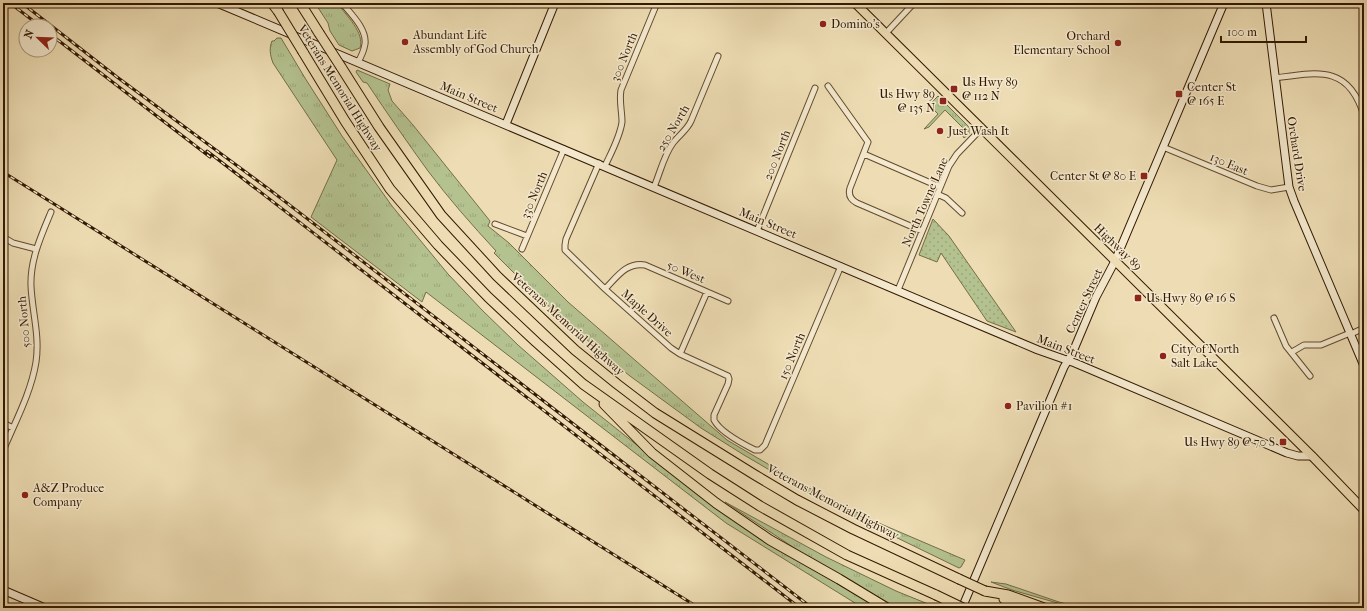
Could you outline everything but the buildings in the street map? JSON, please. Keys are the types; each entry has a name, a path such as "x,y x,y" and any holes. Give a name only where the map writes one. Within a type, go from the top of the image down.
{"highway":[{"name":"Veterans Memorial Highway","path":"272,3 345,121 390,189 428,234 488,297 583,384 710,474 760,506 847,555 962,608"},
{"name":"Veterans Memorial Highway","path":"300,3 379,127 441,215 497,276 581,355 655,413 797,500 853,529 1023,608"},
{"path":"583,384 652,453 716,503 770,540 887,608"},
{"path":"984,591 1008,595 1044,608"}],"main road":[{"name":"Highway 89","path":"856,3 981,129 1312,456 1364,510"}],"street":[{"name":"Main Street","path":"217,3 1038,350 1068,361 1287,453 1298,456 1312,456"},
{"path":"342,3 364,35 365,45 358,62"},
{"path":"506,124 555,3"},
{"name":"300 North","path":"564,248 566,240 621,125 621,90 657,3"},
{"path":"886,33 914,3"},
{"name":"Center Street","path":"962,608 993,532 1096,297 1115,261 1224,3"},
{"name":"Orchard Drive","path":"1266,3 1289,187 1364,366"},
{"name":"250 North","path":"654,187 675,140 684,132 692,121 718,56"},
{"path":"1276,78 1313,73 1333,76 1344,83 1353,92 1359,101 1364,116"},
{"path":"828,86 868,142 850,188 849,193 851,199 856,203 922,231"},
{"name":"200 North","path":"757,231 815,88"},
{"name":"North Towne Lane","path":"898,290 949,166 954,158 981,129"},
{"name":"130 East","path":"1163,147 1257,186 1272,190 1289,187"},
{"name":"330 North","path":"522,249 564,149"},
{"path":"864,154 940,187"},
{"path":"937,194 946,198 962,213"},
{"name":"500 North","path":"3,451 29,389 36,361 37,337 31,284 32,268 36,249 51,212"},
{"path":"496,224 527,236"},
{"path":"3,237 13,243 36,249"},
{"name":"Maple Drive","path":"564,248 605,289 668,346 680,354 725,374 728,377 728,384 713,418"},
{"name":"50 West","path":"605,289 624,270 635,265 645,265 728,301"},
{"name":"150 North","path":"713,418 717,424 753,450 759,451 765,445 841,266"},
{"path":"680,354 707,292"},
{"path":"1274,318 1284,342 1310,376"},
{"path":"1292,352 1304,345 1321,345 1364,328"},
{"path":"3,423 13,428"},
{"path":"3,590 45,608"}],"green space":[{"path":"315,3 337,3 354,24 360,36 360,48 352,51 339,45 330,31 328,23"},
{"path":"277,38 281,38 342,136 392,206 448,274 518,345 583,402 648,454 821,574 879,608 863,608 726,523 426,292 422,302 311,217 337,160 273,63 270,46 272,41"},
{"path":"357,70 390,84 388,90 392,101 490,221 488,226 509,243 568,302 727,440 807,487 874,521 965,560 961,567 959,568 844,512 744,455 701,428 630,376 599,351 572,328 494,253 496,251 444,192 428,171 367,83 363,82 356,72"},
{"path":"938,96 969,127 969,134 964,138 962,135 965,130 945,110 929,127 924,129 938,114 929,105"},
{"path":"933,219 949,236 1016,332 987,321 941,253 937,262 919,255"},
{"path":"725,502 826,557 896,591 938,608 897,608 866,592 808,557"},
{"path":"991,582 1006,584 1059,602 1082,608 1075,608 1012,590"}],"railway":[{"path":"10,3 30,18"},
{"path":"22,3 117,77 274,193 812,608"},
{"path":"58,40 210,157"},
{"path":"207,151 800,608"},
{"path":"3,172 699,608"}],"place":[{"name":"Domino's","path":"823,24"},
{"name":"Abundant Life Assembly of God Church","path":"405,42"},
{"name":"Orchard Elementary School","path":"1118,43"},
{"name":"Us Hwy 89 @ 112 N","path":"954,89"},
{"name":"Center St @ 165 E","path":"1179,94"},
{"name":"Us Hwy 89 @ 135 N","path":"943,101"},
{"name":"Just Wash It","path":"940,131"},
{"name":"Center St @ 80 E","path":"1144,176"},
{"name":"Us Hwy 89 @ 16 S","path":"1138,298"},
{"name":"City of North Salt Lake","path":"1163,356"},
{"name":"Pavilion #1","path":"1008,406"},
{"name":"Us Hwy 89 @ 70 S","path":"1283,442"},
{"name":"A&Z Produce Company","path":"25,495"}]}
